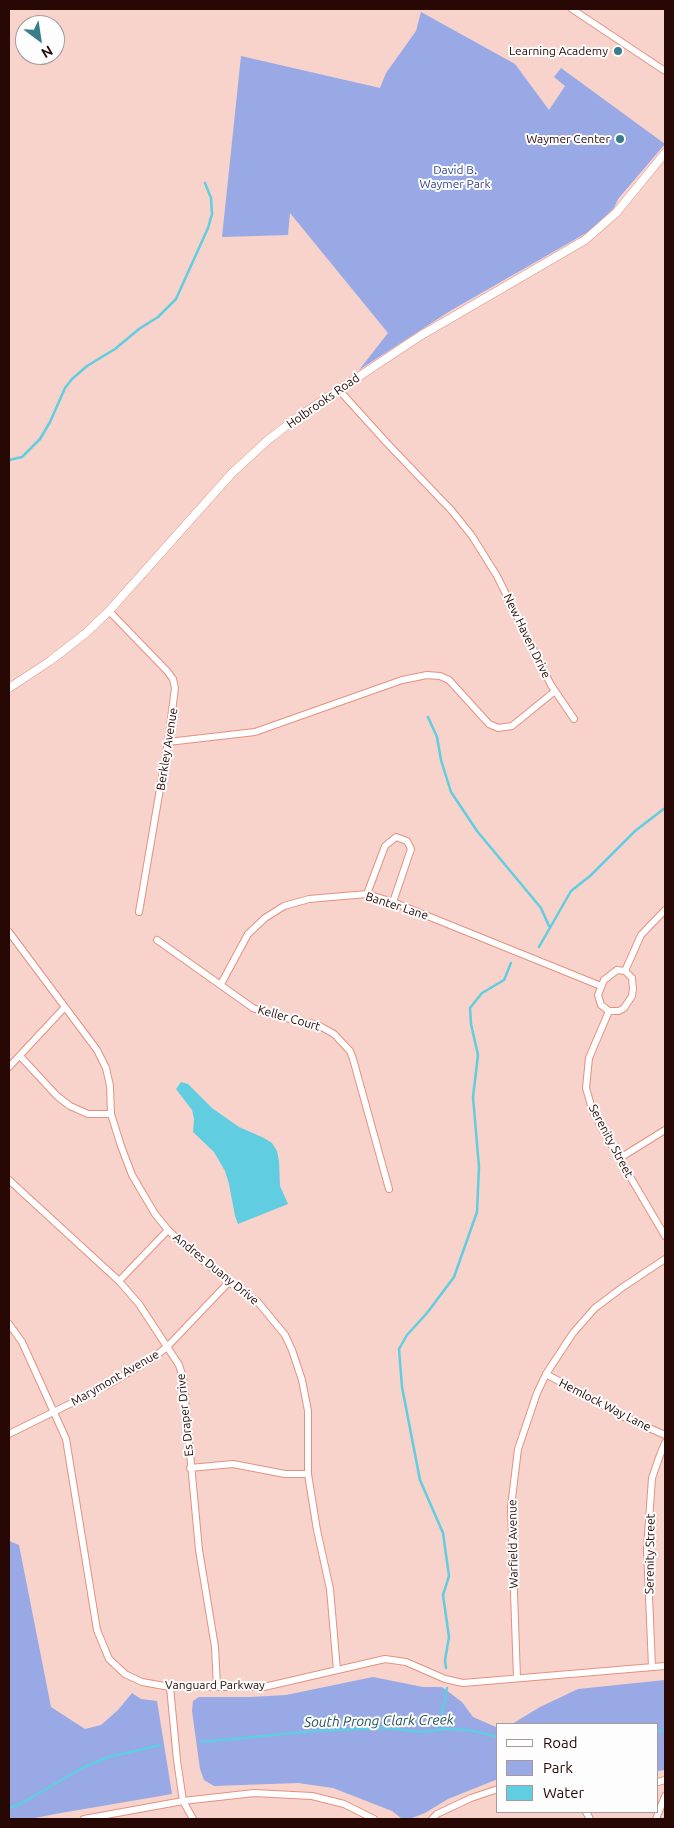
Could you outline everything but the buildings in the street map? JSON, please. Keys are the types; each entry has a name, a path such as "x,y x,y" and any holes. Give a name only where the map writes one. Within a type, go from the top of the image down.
{"street":[{"path":"572,9 665,71"},
{"name":"Holbrooks Road","path":"9,688 73,644 109,611 252,453 298,417 420,336 586,240 616,213 665,152"},
{"name":"New Haven Drive","path":"168,742 256,732 402,680 427,675 440,676 449,680 489,724 498,728 512,726 555,691 497,576 472,536 446,505 339,390"},
{"name":"Berkley Avenue","path":"109,611 156,658 173,679 175,695 139,912"},
{"path":"555,691 574,719"},
{"path":"367,894 385,846 396,837 407,841 411,849 392,902"},
{"name":"Banter Lane","path":"221,984 248,934 265,918 284,906 309,899 367,894 392,902 601,986"},
{"path":"625,971 641,935 665,910"},
{"name":"Andres Duany Drive","path":"9,932 97,1050 106,1068 110,1086 111,1114 121,1146 132,1175 145,1200 168,1230 186,1248 263,1308 285,1335 292,1350 302,1380 308,1410 308,1474 317,1530 330,1589 338,1670"},
{"name":"Keller Court","path":"157,940 253,1008 268,1014 318,1024 334,1034 350,1051 363,1091 389,1189"},
{"path":"617,970 625,971 632,978 632,996 624,1008 619,1011 608,1012 599,1001 598,995 601,986 612,972 617,970"},
{"path":"9,1067 65,1007"},
{"name":"Serenity Street","path":"608,1012 589,1058 586,1088 592,1109 665,1236"},
{"path":"20,1056 57,1096 70,1106 88,1114 111,1114"},
{"path":"620,1158 665,1130"},
{"name":"Es Draper Drive","path":"9,1180 119,1281 139,1304 179,1365 183,1378 199,1550 215,1647 217,1686"},
{"path":"119,1281 168,1230"},
{"name":"Warfield Avenue","path":"517,1678 511,1507 518,1449 537,1393 546,1374 573,1332 595,1308 665,1259"},
{"name":"Marymont Avenue","path":"9,1434 54,1413 150,1360 167,1347 229,1282"},
{"path":"9,1324 22,1342 54,1413"},
{"name":"Hemlock Way Lane","path":"546,1374 624,1417 665,1435"},
{"name":"Vanguard Parkway","path":"54,1413 66,1439 97,1630 109,1659 125,1674 142,1682 170,1686 264,1687 385,1659 406,1662 445,1678 463,1683 665,1666"},
{"name":"Serenity Street","path":"652,1667 647,1549 652,1478 665,1443"},
{"path":"190,1468 233,1464 285,1474 308,1474"},
{"path":"170,1686 176,1760 183,1801 193,1819"},
{"path":"432,1819 437,1814 472,1798 497,1789"},
{"path":"84,1819 183,1801 254,1793 312,1796 344,1804 374,1819"},
{"path":"659,1811 665,1796"}],"green space":[{"name":"David B. Waymer Park","path":"421,12 515,64 549,110 565,86 554,77 561,68 665,144 618,199 614,208 588,232 450,311 359,370 388,333 290,213 288,235 222,237 241,56 380,88 386,73 416,31"},
{"path":"9,1541 19,1545 51,1707 85,1729 101,1725 118,1710 132,1693 141,1699 157,1701 172,1794 30,1819 9,1819"},
{"path":"373,1677 423,1687 442,1687 462,1702 473,1717 497,1728 497,1779 448,1799 425,1813 412,1818 401,1818 392,1811 333,1788 298,1783 214,1786 204,1780 200,1769 192,1711 193,1701 199,1697 286,1695"},
{"path":"665,1680 665,1770 659,1771 659,1723 514,1723 540,1707 578,1689"}],"water":[{"path":"181,1082 188,1084 212,1108 239,1127 272,1143 277,1151 279,1161 280,1186 288,1204 238,1224 225,1171 214,1152 193,1132 194,1119 192,1110 176,1089"}],"waterway":[{"path":"9,460 22,457 40,439 65,388 72,379 87,366 115,349 139,329 158,317 176,299 208,228 212,214 211,198 205,183"},
{"path":"428,717 437,737 441,760 451,792 477,831 541,908 549,926"},
{"path":"539,947 571,891 590,876 635,831 665,808"},
{"path":"446,1668 445,1660 449,1637 443,1595 449,1576 443,1533 420,1480 402,1387 399,1349 407,1335 427,1313 454,1277 477,1212 479,1167 473,1097 478,1055 471,1024 470,1008 482,993 504,980 511,963"},
{"path":"439,1730 447,1688"},
{"name":"South Prong Clark Creek","path":"201,1742 315,1731 386,1728 422,1732 448,1729 469,1730 497,1737"},
{"name":"South Prong Clark Creek","path":"659,1731 665,1730"},
{"name":"South Prong Clark Creek","path":"9,1808 20,1804 84,1767 109,1757 160,1745"}],"place":[{"name":"Learning Academy","path":"618,51"},
{"name":"Waymer Center","path":"620,139"}]}
